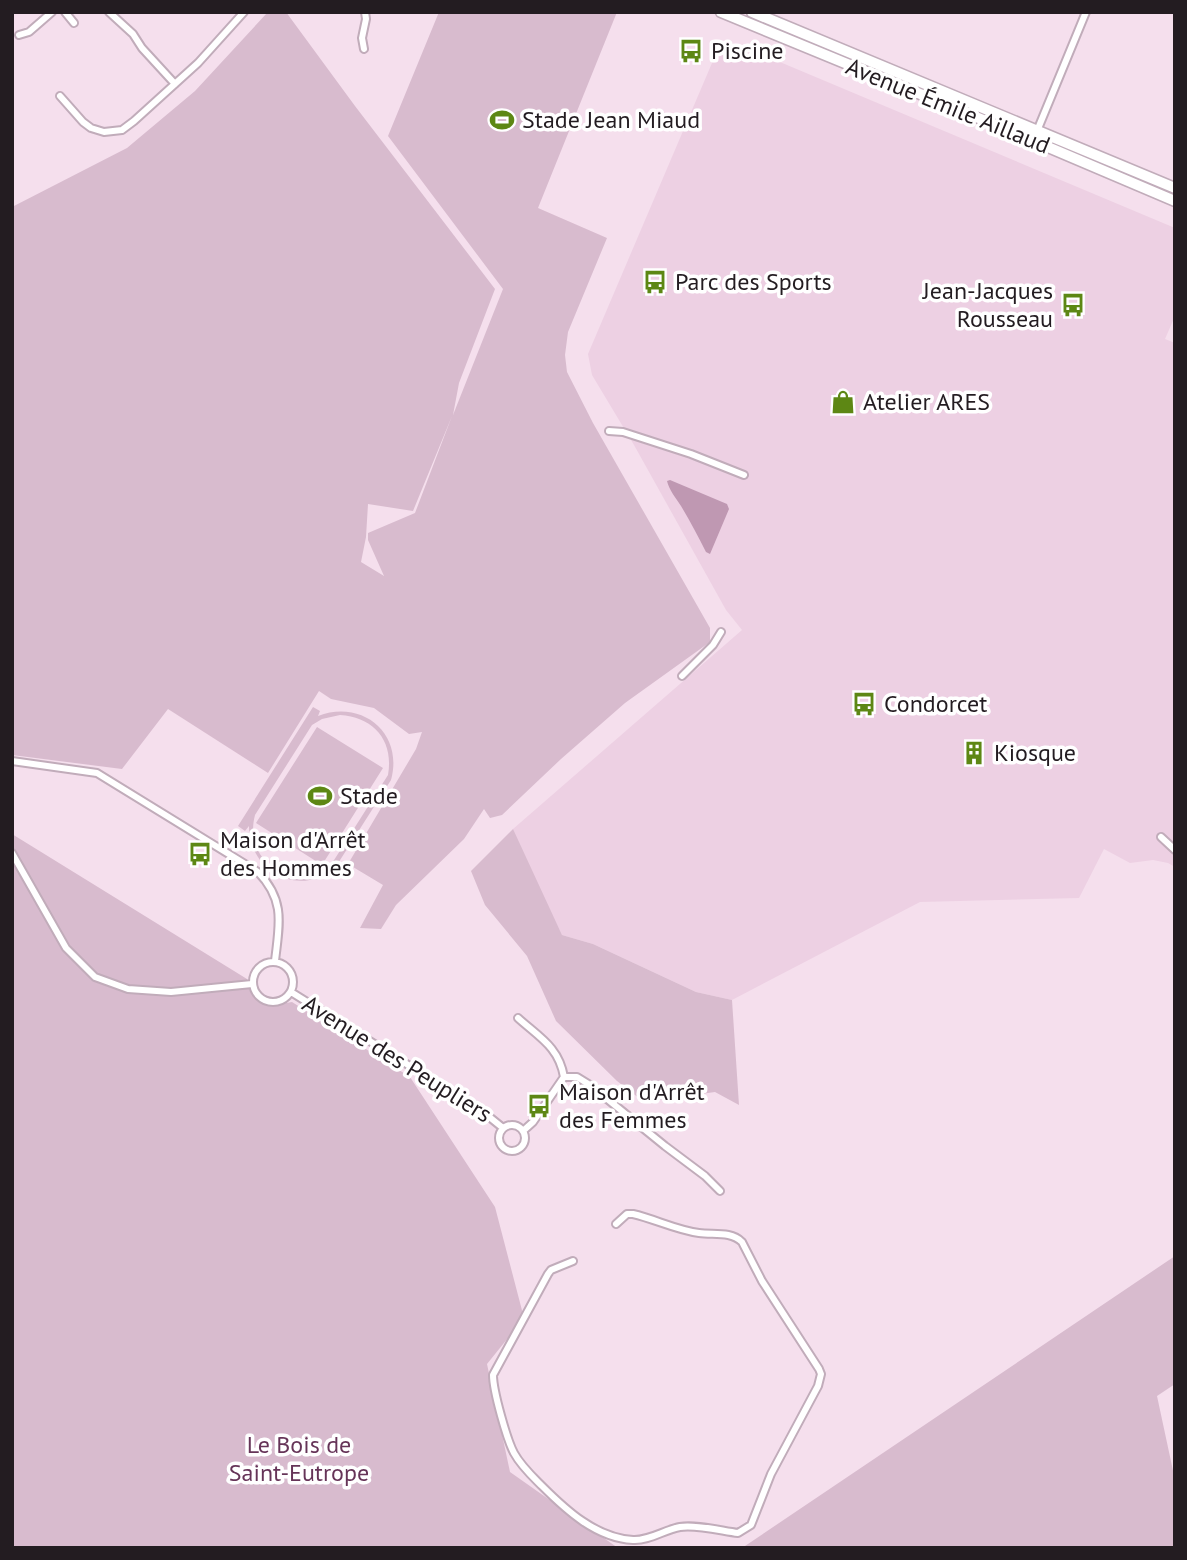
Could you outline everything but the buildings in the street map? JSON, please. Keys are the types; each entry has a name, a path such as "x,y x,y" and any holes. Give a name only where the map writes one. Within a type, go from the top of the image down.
{"main road":[{"name":"Avenue Émile Aillaud","path":"722,12 1175,201"},
{"name":"Avenue Émile Aillaud","path":"752,12 1175,188"}],"street":[{"path":"19,35 29,32 52,12"},
{"path":"65,12 74,23"},
{"path":"109,12 133,34 142,48 175,84"},
{"path":"60,96 87,125 97,131 110,133 128,126 198,63 244,12"},
{"path":"364,49 362,38 365,12"},
{"path":"1037,131 1086,12"},
{"path":"609,431 624,432 744,475"},
{"path":"682,676 713,645 721,632"},
{"path":"12,761 97,774 258,872 273,890 279,910 275,961"},
{"path":"1161,837 1175,850"},
{"path":"12,853 66,948 95,978 128,989 172,992 252,984"},
{"path":"275,961 287,967 293,984 286,997 272,1002 259,997 252,984 253,974 260,966 275,961"},
{"name":"Avenue des Peupliers","path":"290,992 482,1111 503,1128"},
{"path":"518,1018 555,1050 564,1077 533,1122 523,1131"},
{"path":"564,1077 577,1077 590,1085 705,1176 720,1191"},
{"path":"516,1125 523,1131 526,1138 523,1146 509,1151 502,1146 499,1141 503,1128 516,1125"},
{"path":"573,1261 551,1270 493,1375 509,1440 519,1462 572,1514 588,1525 618,1537 633,1540 687,1526 738,1533 744,1530 751,1525 771,1474 818,1386 821,1374 819,1369 762,1281 738,1238 731,1235 698,1233 633,1214 627,1214 617,1224"}],"shaded area":[{"path":"742,46 1175,228 1175,316 1165,339 1175,343 1175,867 1153,860 1130,863 1104,849 1079,898 920,902 732,1000 696,992 593,944 562,935 513,838 513,829 742,630 726,610 592,375 588,354 715,56"},
{"path":"667,481 727,504 729,509 710,554 706,552 671,491"}],"green space":[{"path":"286,12 495,289 459,383 453,415 503,289 388,136 439,12 617,12 538,208 607,238 568,332 565,355 567,372 593,423 710,628 710,642 625,703 502,815 490,818 484,809 464,839 396,905 381,929 360,928 383,885 348,864 416,749 422,732 409,734 374,708 331,699 319,691 268,773 168,709 122,769 12,755 12,207 127,148 195,91 267,13","holes":["452,416 415,513 368,533 368,540 384,576 361,562 368,504 413,511"]},
{"path":"313,707 320,711 318,716 350,712 364,716 376,724 385,735 391,748 393,763 391,780 335,868 321,877 306,881 278,876 257,856 251,842 249,826 245,831 238,826","holes":["340,715 363,720 379,733 388,752 388,775 329,868 299,876 285,873 263,858 256,846 253,831 255,815 312,725 322,719"]},
{"name":"Stade","path":"317,727 383,768 322,865 256,823"},
{"path":"513,829 562,935 593,944 696,992 732,1000 739,1105 715,1092 644,1102 617,1081 556,1021 527,956 485,905 471,871"},
{"name":"Le Bois de Saint-Eutrope","path":"12,834 247,979 253,996 269,1006 292,1002 410,1077 495,1207 524,1318 487,1364 510,1472 618,1548 12,1548"},
{"path":"1175,1256 1175,1384 1157,1396 1175,1480 1175,1548 742,1548"}],"place":[{"name":"Piscine","path":"691,51"},
{"name":"Stade Jean Miaud","path":"502,120"},
{"name":"Parc des Sports","path":"655,282"},
{"name":"Jean-Jacques Rousseau","path":"1073,305"},
{"name":"Atelier ARES","path":"843,402"},
{"name":"Condorcet","path":"864,704"},
{"name":"Kiosque","path":"974,753"},
{"name":"Stade","path":"320,796"},
{"name":"Maison d'Arrêt des Hommes","path":"200,854"},
{"name":"Maison d'Arrêt des Femmes","path":"539,1106"}]}
